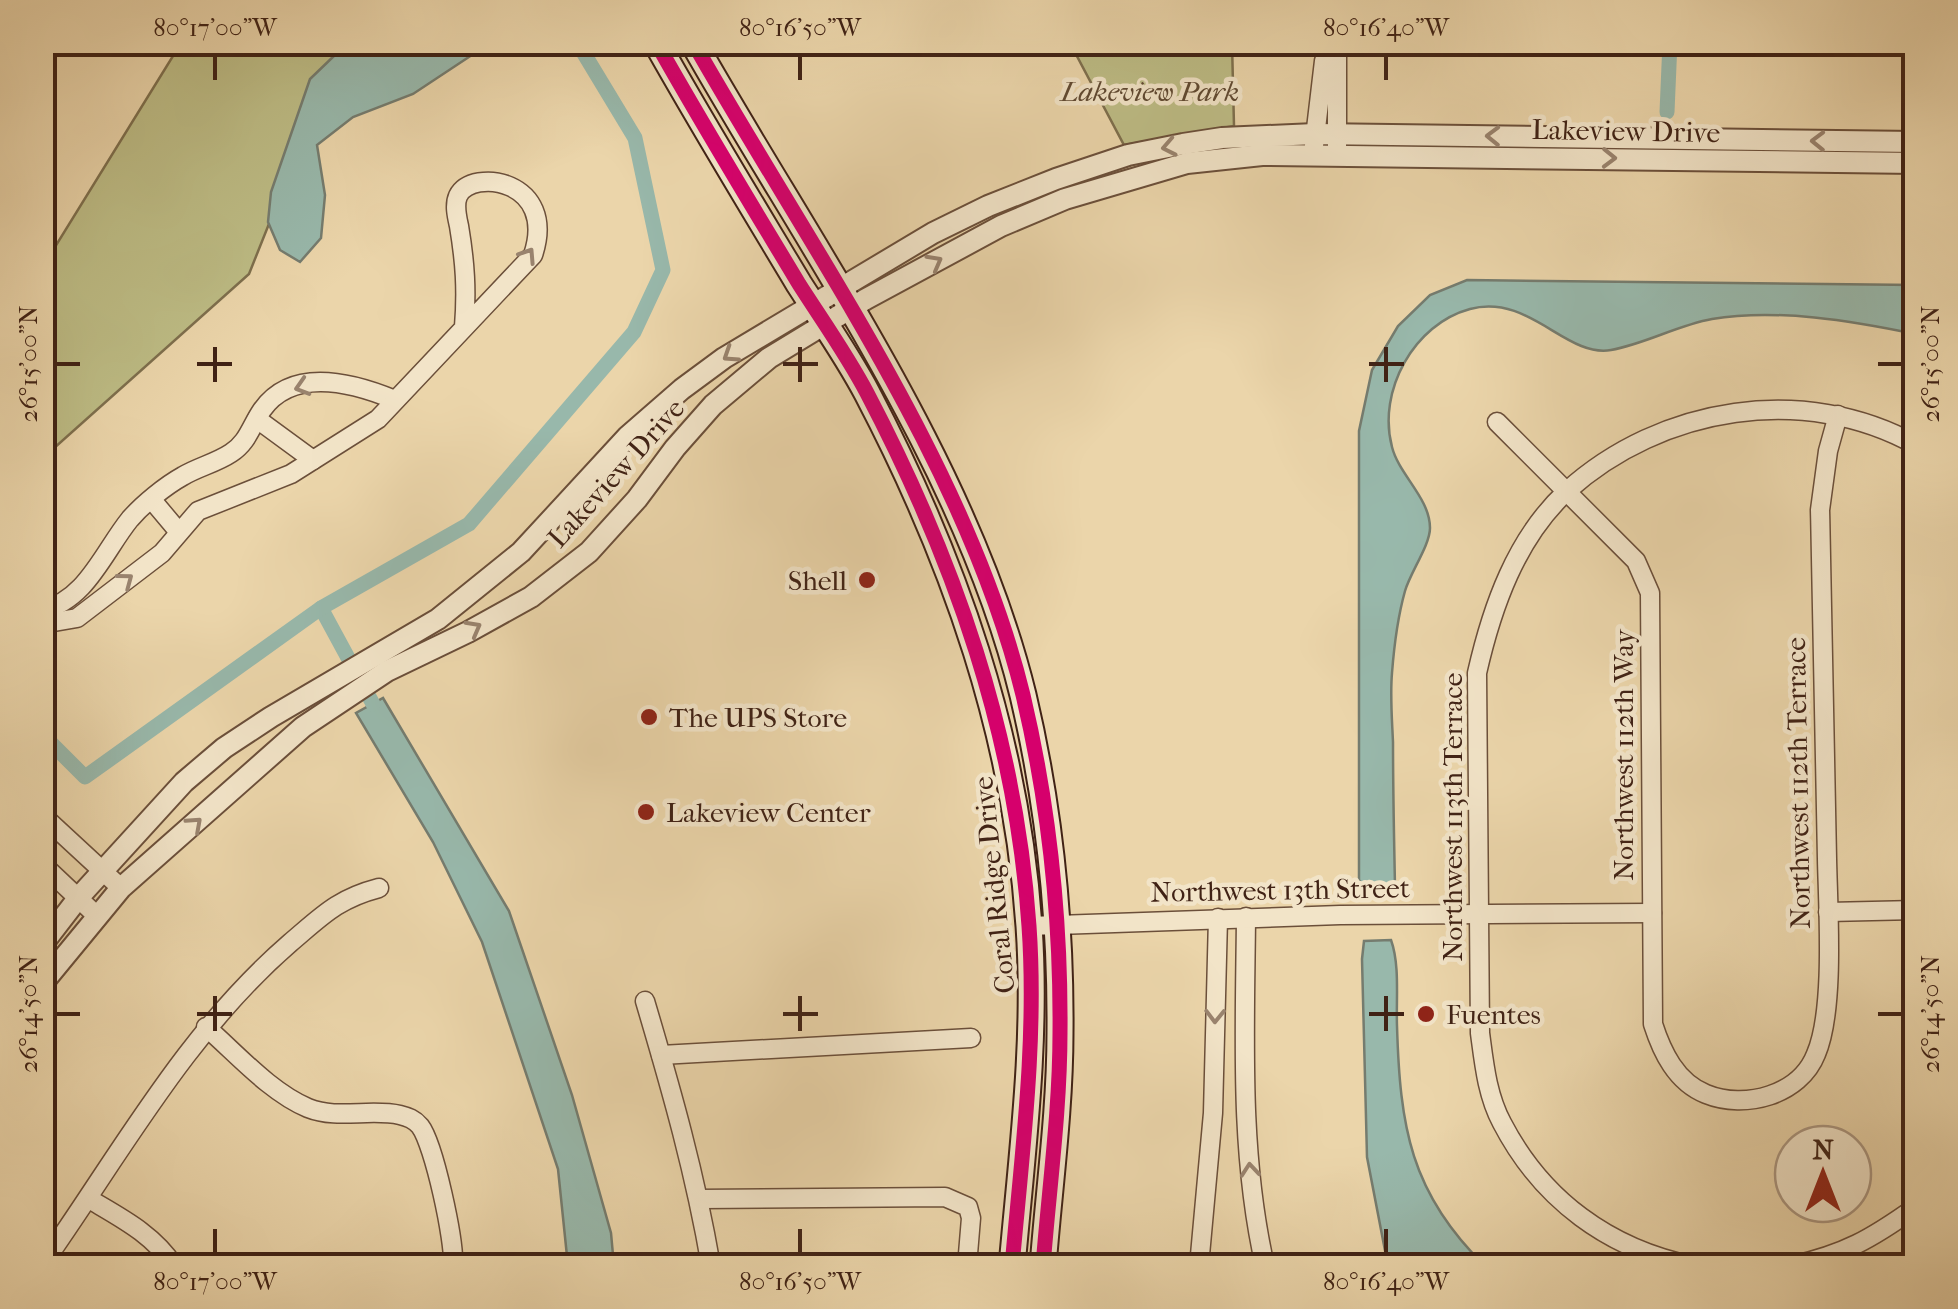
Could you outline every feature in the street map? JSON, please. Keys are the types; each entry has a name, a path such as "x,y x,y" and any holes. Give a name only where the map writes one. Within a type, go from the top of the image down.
{"main road":[{"name":"Coral Ridge Drive","path":"656,42 866,391 930,519 994,701 1015,800 1029,926 1032,1036 1012,1266"},
{"name":"Coral Ridge Drive","path":"692,42 918,430 954,504 1000,622 1028,724 1044,809 1058,924 1060,1036 1043,1266"}],"street":[{"path":"42,52 48,42"},
{"path":"1314,144 1324,62 1334,42"},
{"path":"1334,42 1337,144"},
{"name":"Lakeview Drive","path":"42,945 79,896 184,782 224,748 382,663 438,619 521,552 628,436 682,389 724,358 819,314 988,206 1128,155 1222,138 1314,144 1916,142"},
{"name":"Lakeview Drive","path":"1337,144 1916,162"},
{"path":"42,619 54,622 77,618 162,553 198,511 269,484 378,419 533,255 540,234 537,213 530,198 516,187 481,183 467,185 458,195 456,208 467,280 464,327"},
{"name":"Lakeview Drive","path":"382,663 468,632 549,584 588,552 637,499 674,448 713,405 819,314"},
{"path":"42,610 71,598 106,559 132,517 185,474 235,450 247,438 263,408 305,383 333,381 395,400"},
{"name":"Northwest 113th Terrace","path":"1693,1266 1652,1258 1614,1240 1577,1215 1548,1188 1500,1121 1487,1080 1480,1033 1477,673 1488,624 1506,577 1528,540 1566,492 1610,459 1662,432 1716,415 1778,407 1838,415 1888,430 1916,445"},
{"name":"Northwest 112th Terrace","path":"1738,1100 1765,1098 1794,1082 1815,1059 1825,1027 1828,912 1820,510 1838,415"},
{"path":"257,419 313,460"},
{"name":"Northwest 112th Way","path":"1497,422 1636,562 1650,593 1653,1024 1662,1052 1680,1076 1705,1094 1738,1100"},
{"path":"152,500 178,530"},
{"name":"Lakeview Drive","path":"42,984 121,888 303,728 333,692"},
{"path":"42,815 121,888"},
{"path":"42,864 96,915"},
{"path":"42,1265 146,1108 206,1027 262,968 347,896 379,888"},
{"path":"1828,912 1916,910"},
{"name":"Northwest 13th Street","path":"1029,926 1246,917 1652,913"},
{"path":"1246,917 1245,1112 1265,1266"},
{"path":"1198,1266 1213,1113 1218,918"},
{"path":"645,1001 679,1112 700,1199 710,1266"},
{"path":"206,1027 286,1096 310,1109 334,1114 395,1114 422,1128 440,1185 454,1253 453,1266"},
{"path":"661,1055 971,1038"},
{"path":"1213,1113 1245,1112"},
{"path":"700,1199 945,1197 968,1207 971,1218 967,1266"},
{"path":"89,1199 158,1244 174,1266"},
{"path":"1791,1266 1836,1256 1876,1236 1916,1207"}],"green space":[{"path":"181,43 440,43 302,141 249,274 43,458 42,268"},
{"name":"Lakeview Park","path":"1070,43 1232,43 1234,126 1124,145"}],"shaded area":[{"path":"415,43 490,43 413,94 353,117 317,145 325,195 321,238 300,262 280,250 268,222 271,192 310,79 336,54"},
{"path":"1467,280 1915,285 1915,334 1814,318 1737,316 1699,322 1624,347 1594,350 1529,317 1491,306 1450,317 1417,344 1395,383 1389,426 1396,457 1425,507 1430,528 1405,591 1393,663 1395,886 1364,886 1359,880 1359,431 1372,370 1398,326 1430,295"},
{"path":"383,698 509,911 572,1095 611,1233 614,1266 568,1266 558,1169 482,942 433,842 356,713"},
{"path":"1391,940 1397,971 1401,1095 1414,1156 1440,1212 1485,1266 1388,1266 1367,1157 1362,959 1364,941"}],"waterway":[{"path":"42,734 85,777 321,608 469,524 634,332 663,270 635,138 577,42"},
{"path":"1667,112 1670,42"},
{"path":"321,608 373,704"}],"cycle path":[{"path":"656,42 867,393 928,520 976,651 1011,786 1029,926 1030,1054 1012,1266"},
{"path":"693,42 834,278 925,441 998,609 1023,695 1052,863 1058,948 1058,1091 1043,1266"}],"place":[{"name":"Shell","path":"867,580"},
{"name":"The UPS Store","path":"649,717"},
{"name":"Lakeview Center","path":"646,812"},
{"name":"Fuentes","path":"1426,1014"}]}
